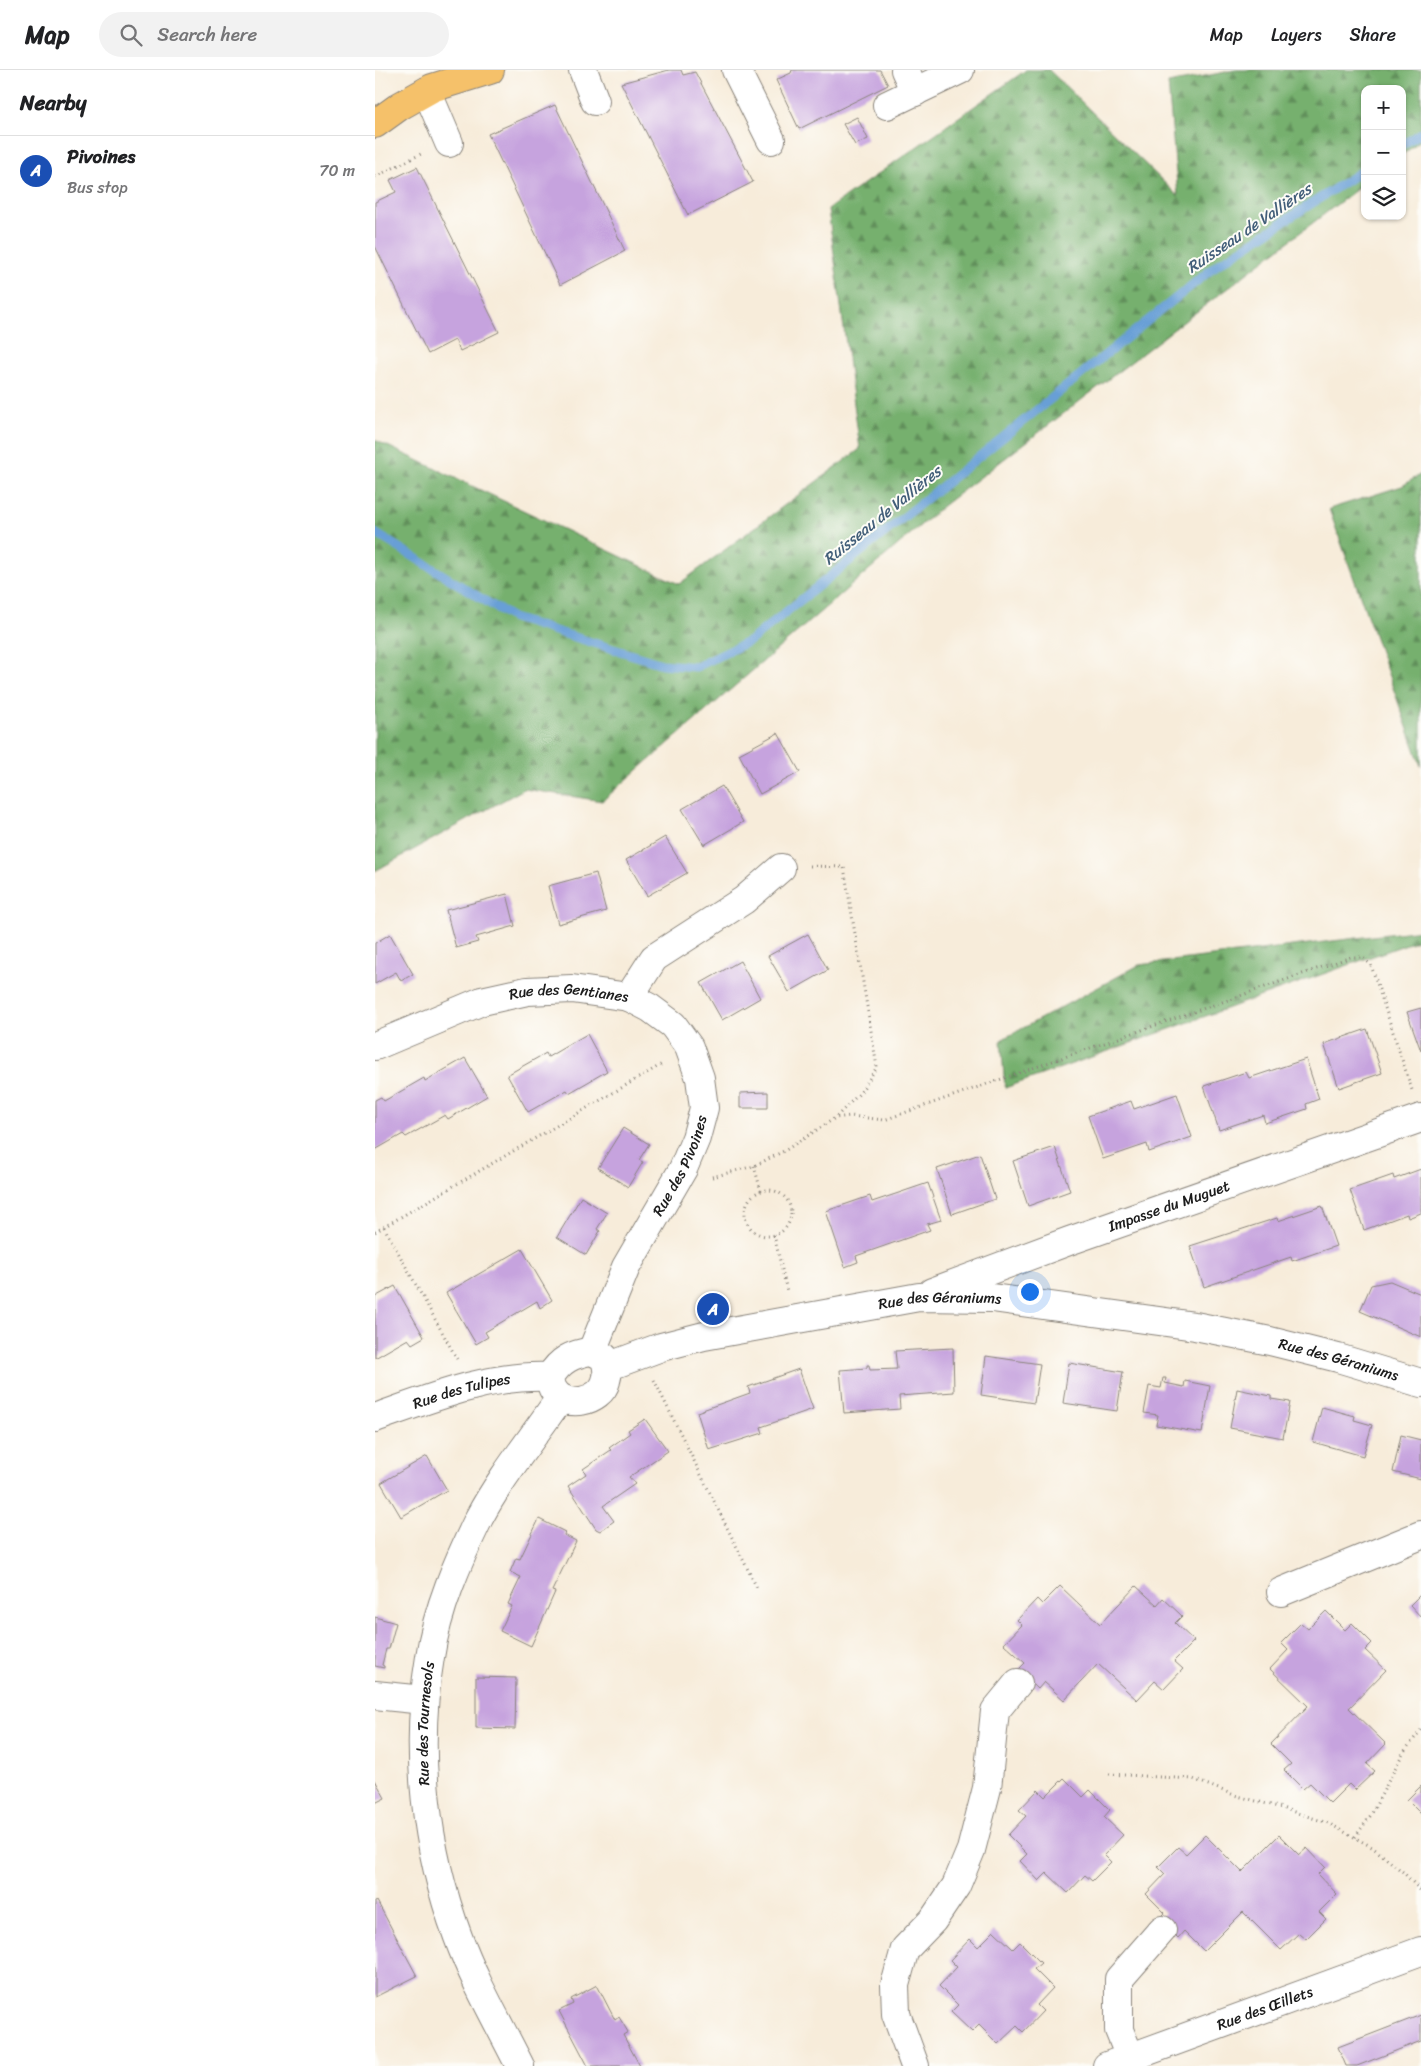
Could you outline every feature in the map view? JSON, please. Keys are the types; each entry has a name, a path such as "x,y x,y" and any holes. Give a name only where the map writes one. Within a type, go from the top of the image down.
{"main road":[{"path":"375,124 400,106 427,91 490,70"}],"street":[{"path":"583,70 595,100"},
{"path":"736,70 771,140"},
{"path":"887,105 909,81 960,70"},
{"path":"427,91 448,142"},
{"name":"Rue des Gentianes","path":"375,1046 481,1001 527,992 573,989 629,997 654,958 744,900 781,868"},
{"name":"Rue des Pivoines","path":"600,1359 626,1267 683,1169 696,1138 704,1108 700,1078 689,1047 673,1025 650,1008 629,997"},
{"name":"Impasse du Muguet","path":"919,1297 1069,1241 1417,1105"},
{"name":"Rue des Géraniums","path":"600,1359 644,1354 704,1336 919,1297 992,1298 1195,1326 1270,1341 1421,1384"},
{"path":"579,1353 600,1359 606,1382 596,1396 579,1402 557,1388 557,1366 569,1357 579,1353"},
{"name":"Rue des Tulipes","path":"375,1418 431,1398 500,1380 530,1376 557,1388"},
{"name":"Rue des Tournesols","path":"520,2066 475,1978 461,1946 438,1874 427,1816 423,1747 425,1700 430,1656 442,1607 476,1525 507,1474 553,1408 557,1388"},
{"path":"1281,1592 1421,1535"},
{"path":"915,2066 896,2014 895,1985 905,1949 933,1920 956,1886 971,1850 987,1788 995,1711 1018,1684"},
{"path":"375,1695 425,1700"},
{"path":"1118,2062 1119,1979 1162,1930"},
{"name":"Rue des Œillets","path":"1118,2062 1421,1951"}],"path":[{"path":"375,177 448,142"},
{"path":"683,1169 707,1178 754,1166 786,1150 835,1118 860,1093 877,1067 844,867 834,865 781,868"},
{"path":"835,1118 851,1116 884,1120 1351,957 1362,957 1371,965 1417,1105"},
{"path":"375,1232 644,1076 689,1047"},
{"path":"754,1166 761,1192"},
{"path":"773,1191 784,1197 790,1207 790,1219 784,1230 773,1236 762,1236 751,1230 745,1220 745,1208 751,1198 761,1192 773,1191"},
{"path":"383,1227 460,1364 469,1387"},
{"path":"773,1236 795,1321"},
{"path":"644,1354 657,1386 758,1590"},
{"path":"1355,1837 1371,1815 1403,1752 1421,1730"},
{"path":"1109,1774 1193,1779 1234,1796 1282,1808 1328,1823 1372,1847 1397,1867 1421,1891"}],"green space":[{"path":"1026,70 1049,70 1178,196 1168,83 1236,70 1421,70 1421,140 1406,152 1406,85 1361,85 1361,186 944,505 602,801 524,789 375,871 375,440 679,584 860,449 828,209"},
{"path":"1421,474 1421,766 1329,509 1402,486"},
{"path":"1421,930 1421,939 1005,1088 1001,1040 1139,965"}],"building":[{"path":"669,70 681,70 683,75 695,72 753,182 688,215 621,83"},
{"path":"792,70 880,70 888,85 799,129 776,80 791,73"},
{"path":"555,105 625,251 560,285 488,134"},
{"path":"857,117 868,139 855,145 843,124"},
{"path":"417,167 499,332 460,351 455,340 428,354 375,246 375,202 396,192 390,180"},
{"path":"778,733 800,772 760,794 739,754"},
{"path":"722,786 743,822 704,845 682,809"},
{"path":"665,837 687,873 647,896 626,860"},
{"path":"596,873 606,911 558,924 548,886"},
{"path":"507,894 515,926 476,937 478,942 456,948 446,910"},
{"path":"390,934 413,974 401,981 396,972 375,984 375,943"},
{"path":"808,934 828,970 789,992 768,956"},
{"path":"740,961 760,998 722,1020 701,983"},
{"path":"1421,1008 1421,1051 1407,1012"},
{"path":"1367,1029 1382,1073 1339,1088 1324,1044"},
{"path":"587,1034 607,1071 569,1093 567,1090 528,1112 507,1075 546,1053 548,1057"},
{"path":"465,1058 487,1096 448,1119 445,1115 406,1137 403,1134 375,1150 375,1100 381,1097 384,1101 424,1078 425,1081"},
{"path":"1306,1059 1319,1099 1306,1104 1307,1109 1265,1123 1263,1115 1219,1130 1204,1086 1246,1072 1249,1078"},
{"path":"768,1092 768,1108 740,1108 740,1093"},
{"path":"1177,1094 1192,1137 1149,1152 1147,1144 1103,1159 1088,1116 1131,1101 1134,1109"},
{"path":"623,1128 649,1144 639,1160 643,1162 628,1187 598,1168"},
{"path":"1055,1147 1070,1191 1028,1206 1013,1161"},
{"path":"980,1154 995,1199 952,1214 937,1169"},
{"path":"1421,1169 1421,1213 1408,1218 1407,1214 1364,1230 1350,1190 1393,1175 1394,1179"},
{"path":"928,1183 941,1220 927,1224 930,1230 856,1256 858,1262 845,1267 826,1211 870,1196 872,1202"},
{"path":"581,1197 607,1213 597,1229 600,1231 586,1255 557,1237"},
{"path":"1322,1206 1336,1246 1292,1261 1291,1257 1204,1287 1190,1246 1277,1218 1278,1221"},
{"path":"522,1249 552,1300 540,1308 537,1301 485,1332 488,1337 476,1344 446,1293"},
{"path":"1390,1281 1421,1294 1421,1337 1360,1311 1371,1285"},
{"path":"395,1286 424,1337 412,1344 408,1339 375,1358 375,1297"},
{"path":"953,1348 954,1392 899,1396 900,1409 844,1413 840,1370 867,1368 867,1365 869,1365 870,1370 897,1369 895,1351"},
{"path":"986,1356 1040,1364 1034,1403 981,1395"},
{"path":"1069,1363 1123,1372 1117,1411 1063,1403"},
{"path":"799,1369 813,1409 761,1427 763,1433 709,1450 697,1412 750,1393 748,1387"},
{"path":"1163,1378 1166,1378 1165,1383 1184,1387 1185,1381 1210,1386 1202,1433 1156,1425 1158,1415 1144,1413 1149,1386 1161,1388"},
{"path":"1237,1389 1271,1396 1271,1399 1290,1402 1283,1438 1230,1428"},
{"path":"1322,1407 1355,1416 1354,1420 1372,1425 1363,1456 1313,1442"},
{"path":"645,1419 668,1451 629,1477 635,1484 603,1506 614,1521 600,1531 596,1529 568,1486 586,1474 583,1469 611,1450 609,1448 630,1433 628,1430"},
{"path":"1401,1435 1421,1440 1421,1479 1393,1472"},
{"path":"427,1456 447,1490 401,1517 381,1483"},
{"path":"539,1519 565,1532 564,1535 576,1541 552,1591 555,1592 531,1646 500,1631 512,1606 508,1604 521,1577 510,1572 516,1558 520,1559"},
{"path":"1060,1586 1100,1624 1136,1586 1157,1605 1163,1598 1182,1616 1175,1623 1194,1641 1174,1661 1183,1669 1164,1689 1155,1681 1137,1700 1098,1664 1064,1700 1044,1682 1038,1689 1018,1670 1025,1663 1004,1644 1022,1625 1017,1620 1037,1599 1042,1604"},
{"path":"1421,1594 1421,1617 1410,1605"},
{"path":"1326,1611 1345,1630 1352,1623 1372,1643 1365,1650 1386,1670 1349,1708 1386,1744 1367,1764 1375,1771 1355,1790 1349,1784 1330,1803 1310,1783 1303,1789 1284,1770 1291,1764 1271,1744 1308,1706 1270,1669 1288,1650 1281,1643 1301,1623 1308,1629"},
{"path":"375,1617 396,1623 389,1649 386,1649 382,1665 384,1668 375,1666"},
{"path":"476,1677 516,1678 515,1729 476,1728"},
{"path":"1064,1778 1083,1797 1090,1790 1110,1810 1104,1817 1123,1835 1104,1855 1111,1862 1092,1881 1085,1875 1068,1893 1047,1873 1039,1881 1020,1861 1027,1854 1008,1835 1026,1816 1019,1810 1038,1790 1045,1797"},
{"path":"375,1780 385,1798 375,1803"},
{"path":"1421,1786 1421,1814 1407,1800"},
{"path":"1205,1835 1242,1872 1279,1835 1299,1855 1307,1848 1325,1867 1318,1874 1337,1894 1319,1912 1326,1919 1306,1939 1299,1933 1281,1950 1243,1912 1204,1951 1184,1931 1178,1938 1159,1919 1165,1913 1146,1894 1165,1874 1158,1867 1178,1847 1186,1854"},
{"path":"377,1901 417,1976 375,1997 375,1902"},
{"path":"994,1931 1013,1949 1020,1942 1041,1963 1034,1969 1053,1988 1037,2005 1043,2011 1023,2032 1017,2026 998,2044 979,2025 972,2032 951,2012 958,2005 939,1986 957,1967 950,1960 970,1939 978,1947"},
{"path":"597,1985 615,2020 619,2017 628,2032 623,2035 640,2066 588,2066 559,2011 573,2004 571,1999"},
{"path":"1421,2015 1421,2041 1357,2066 1346,2066 1338,2047"}],"waterway":[{"name":"Ruisseau de Vallières","path":"1406,142 1421,133"},
{"name":"Ruisseau de Vallières","path":"375,533 513,618 662,664 696,667 750,641 1217,265 1361,172"}],"place":[{"name":"Pivoines","path":"713,1309"}]}
